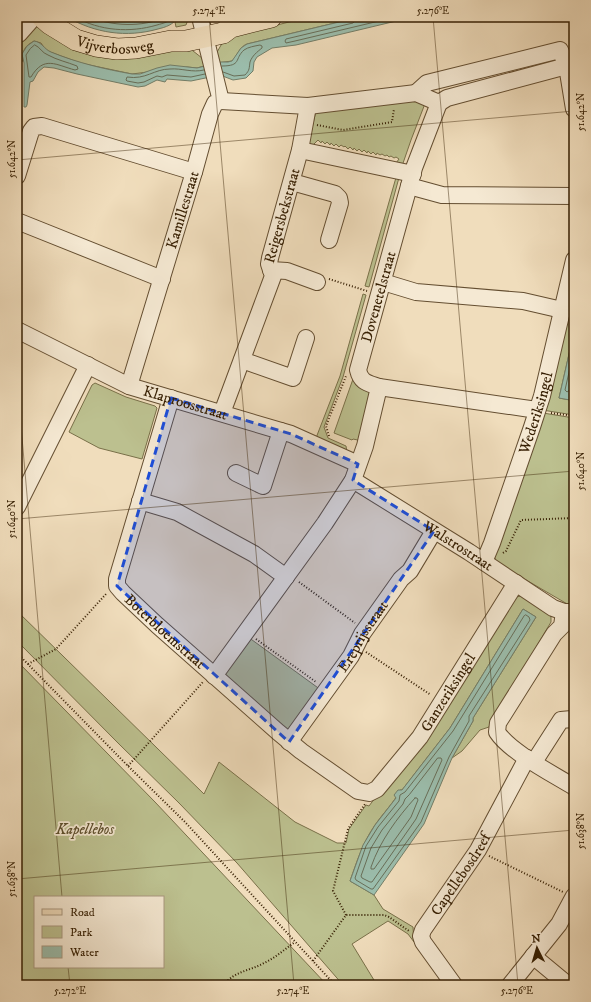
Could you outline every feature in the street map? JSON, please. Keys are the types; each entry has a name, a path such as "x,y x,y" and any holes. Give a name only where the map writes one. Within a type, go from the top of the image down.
{"main road":[{"name":"Vijverbosweg","path":"42,17 50,24 76,40 96,46 117,49 136,48 171,41 186,41 202,28 223,33 231,27 271,17"}],"street":[{"path":"19,34 34,17"},
{"path":"202,28 219,95 308,106 416,93 438,103 447,98 570,65"},
{"path":"416,93 426,83 560,50 570,65 574,109"},
{"name":"Kamillestraat","path":"129,386 194,172 210,114 219,95"},
{"name":"Dovenetelstraat","path":"438,103 421,147 411,180 358,370 359,377 365,382 379,387 538,410"},
{"name":"Reigersbekstraat","path":"222,413 273,276 269,264 270,258 300,150 308,106"},
{"path":"17,176 30,131 34,127 42,126 194,172"},
{"path":"300,150 411,180 442,195 574,196"},
{"path":"292,182 334,194 339,198 340,203 329,240"},
{"path":"17,221 162,279"},
{"name":"Wederiksingel","path":"487,555 538,410 574,260"},
{"path":"271,270 287,271 317,282"},
{"path":"381,288 524,301 562,310"},
{"name":"Klaproosstraat","path":"17,330 129,386 291,434 358,464"},
{"path":"242,360 293,378 306,338"},
{"path":"17,507 88,365"},
{"path":"212,674 247,632 325,523 352,480 365,446 379,387"},
{"name":"Boterbloemstraat","path":"171,398 140,501 117,586 122,593 290,742 358,791 368,794"},
{"path":"236,473 264,486 281,431"},
{"name":"Walstrostraat","path":"352,480 434,531 487,555 516,583 553,608 568,621"},
{"path":"140,501 177,512 254,554 286,577"},
{"name":"Ereprijsstraat","path":"290,742 350,656 365,630 401,579 410,571 434,531"},
{"name":"Ganzeriksingel","path":"368,794 377,789 420,737 516,583"},
{"path":"568,621 554,634 498,723 497,732 501,739 530,760 574,787"},
{"name":"Capellebosdreef","path":"421,936 423,930 478,850 530,760 562,720 572,719"},
{"path":"510,985 559,924 574,896"},
{"path":"421,936 423,942 454,985"},
{"path":"533,956 568,985"}],"path":[{"path":"306,122 343,130 392,122 395,96"},
{"path":"317,282 323,277 381,288"},
{"path":"538,410 574,416"},
{"path":"487,555 502,553 506,550 521,520 574,518"},
{"path":"286,577 296,580 365,630"},
{"path":"28,664 56,649 109,590 117,586"},
{"path":"247,632 327,689"},
{"path":"356,645 442,702"},
{"path":"17,653 185,822 335,985"},
{"path":"128,766 212,674"},
{"path":"346,915 333,891 348,829 365,804 368,794"},
{"path":"478,850 527,875 574,896"},
{"path":"346,915 384,915 413,933 421,936"},
{"path":"313,961 346,915"},
{"path":"224,985 229,978 242,971 265,963 295,942"}],"highlighted area":[{"path":"171,398 291,434 358,464 353,480 434,531 289,742 117,586"}],"green space":[{"path":"178,17 189,17 186,25 176,27 175,22"},
{"path":"309,17 360,17 247,44 240,49 232,61 217,63 216,54 225,38"},
{"path":"35,23 46,32 188,47 202,58 204,66 197,68 187,67 132,74 80,63 50,52 45,49 41,43 34,41 25,49 23,61 17,62 17,40"},
{"path":"411,98 426,101 401,169 393,167 399,159 396,157 389,157 387,155 380,155 377,153 376,155 373,152 371,154 364,150 362,152 359,149 357,151 354,148 353,150 350,147 348,149 341,145 339,147 336,144 334,146 327,142 325,144 322,141 321,143 318,140 311,147 308,146 316,111"},
{"path":"397,174 400,174 369,287 365,286"},
{"path":"574,275 574,332 559,398 570,400 574,384 574,415 542,410"},
{"path":"363,294 366,295 343,377 324,427 328,438 346,446 347,452 316,438 340,376"},
{"path":"353,379 371,391 362,441 352,440 334,433"},
{"path":"95,383 126,397 155,406 157,408 142,459 99,448 69,432 92,385"},
{"path":"543,413 574,418 574,604 569,605 497,563 494,556"},
{"path":"521,596 548,613 551,617 551,622 489,727 480,730 462,751 452,758 473,721 473,718 536,617 523,609 450,728 402,790 400,790 375,825 367,838 358,859 350,881 374,895 383,909 413,927 414,942 408,934 388,921 352,944 377,985 343,985 237,863 17,641 17,611 204,794 219,762 295,822 337,843 346,843 349,829 366,805 369,806 378,794 516,597"},
{"path":"248,637 321,690 288,732 224,675"},
{"name":"Kapellebos","path":"17,661 155,802 327,985 17,985"}],"water":[{"path":"67,17 178,17 172,24 164,27 146,32 123,33 89,27"},
{"path":"360,17 413,17 296,45 272,48 257,57 254,62 253,71 246,78 233,80 220,75 191,81 167,79 165,82 157,80 145,86 138,87 44,67 38,72 33,81 30,82 27,105 24,107 24,63 22,54 27,46 34,41 51,52 71,59 111,70 140,74 170,65 197,68 232,61 241,48 247,44"},
{"path":"574,332 574,384 570,400 559,398"},
{"path":"523,609 536,617 473,718 473,721 452,758 424,824 374,895 350,881 363,845 375,825 396,798 394,795 398,790 402,790 450,728"}]}
